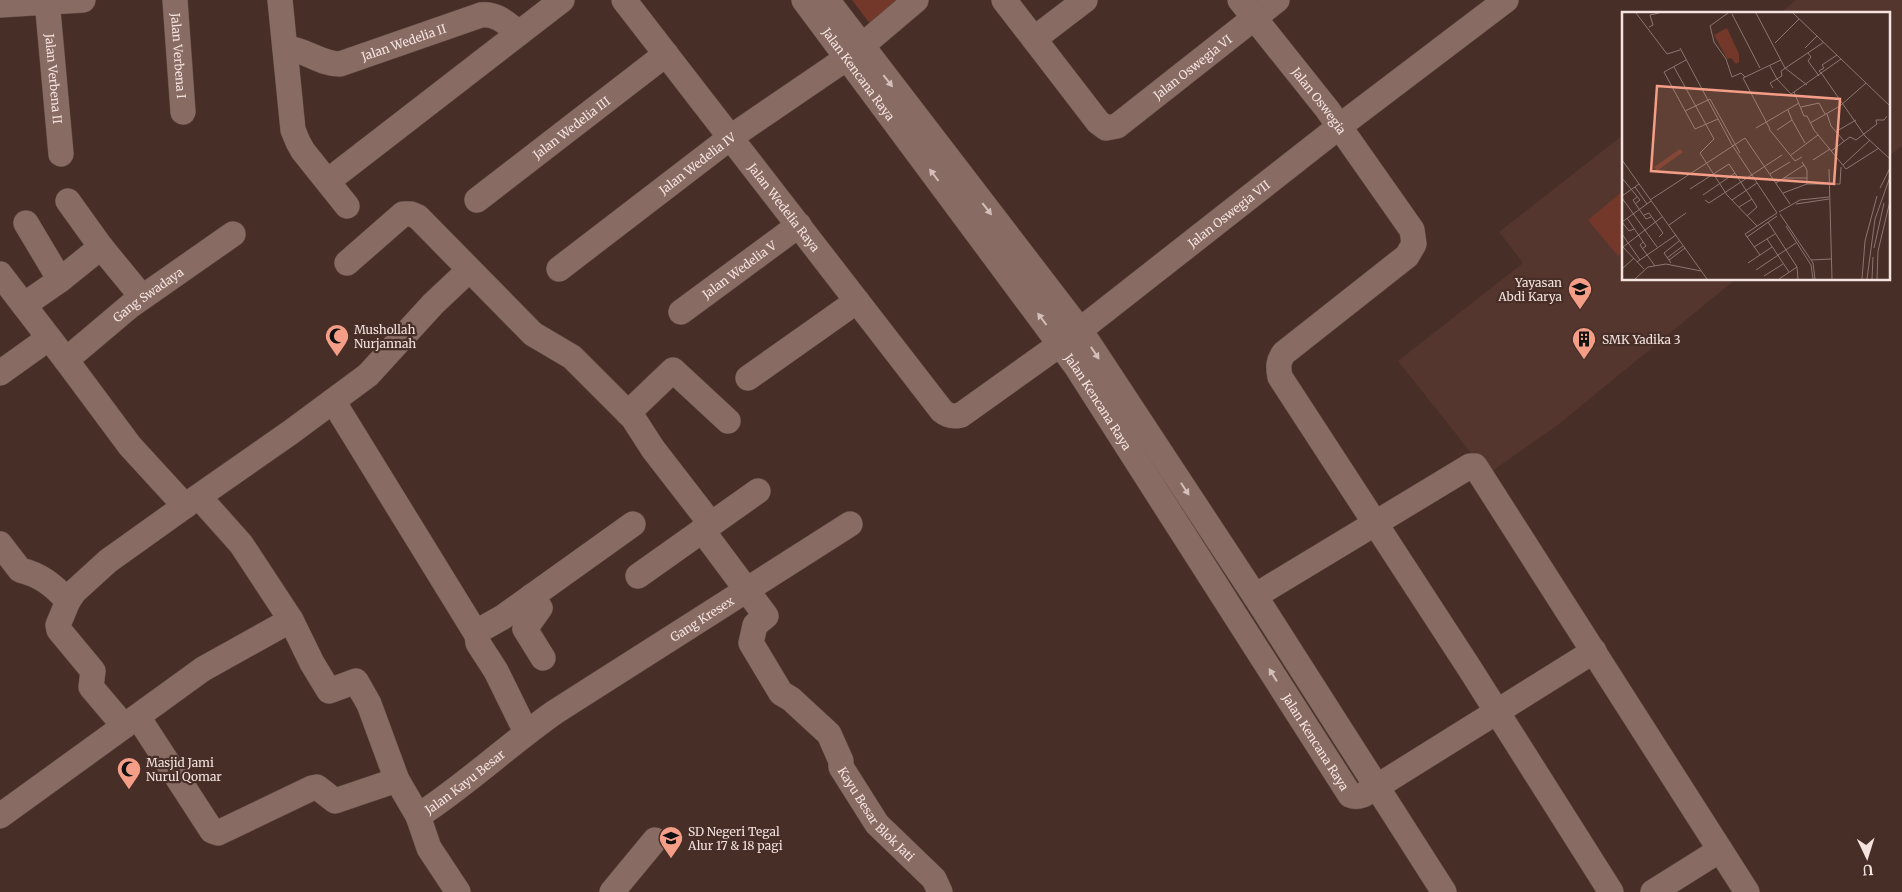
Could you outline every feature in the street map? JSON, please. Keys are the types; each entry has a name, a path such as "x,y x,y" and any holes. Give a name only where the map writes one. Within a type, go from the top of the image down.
{"street":[{"path":"0,5 83,0"},
{"name":"Jalan Verbena I","path":"175,0 183,112"},
{"path":"280,0 293,130 298,142 347,206"},
{"path":"328,181 562,0"},
{"name":"Jalan Wedelia Raya","path":"624,0 947,415"},
{"name":"Jalan Kencana Raya","path":"804,0 854,52 1070,337 1255,596 1444,892"},
{"name":"Jalan Kencana Raya","path":"827,0 854,52"},
{"name":"Jalan Wedelia IV","path":"559,269 732,137 854,52 916,0"},
{"path":"1004,0 1034,39 1085,0"},
{"name":"Jalan Oswegia VI","path":"1034,39 1098,122 1106,128 1117,126 1247,9 1277,0"},
{"name":"Jalan Oswegia VII","path":"947,415 961,415 1070,337 1340,126 1506,0"},
{"name":"Jalan Verbena II","path":"47,1 61,154"},
{"name":"Jalan Oswegia","path":"1247,9 1340,126 1412,230 1414,244 1407,256 1284,353 1279,359 1280,377 1376,522"},
{"name":"Jalan Wedelia II","path":"285,48 300,51 325,62 340,64 481,15 489,14 496,16 519,33"},
{"name":"Jalan Wedelia III","path":"477,200 666,54"},
{"path":"68,201 101,248 142,297"},
{"path":"347,263 403,214 411,214 418,217 534,334 572,357 628,413 641,428 653,449 707,527 746,590"},
{"path":"26,223 60,280"},
{"name":"Jalan Wedelia V","path":"681,312 799,226"},
{"name":"Gang Swadaya","path":"66,360 142,297 233,234"},
{"path":"24,305 101,248"},
{"path":"397,780 335,801 317,786 218,833 212,831 131,722 90,687 92,671 59,630 58,624 74,592 108,561 368,375 433,304 469,270"},
{"path":"0,274 130,446 241,544 291,620 312,663 329,691 356,680 369,704 397,780 418,816"},
{"path":"748,378 858,301"},
{"name":"Jalan Kencana Raya","path":"1070,337 1346,790 1355,798 1378,786"},
{"path":"0,373 50,338"},
{"path":"628,413 673,370 728,421"},
{"path":"333,400 477,635 478,643 496,671 526,732"},
{"path":"1255,596 1470,466 1475,466 1747,892"},
{"path":"638,576 758,491"},
{"path":"1376,522 1611,892"},
{"path":"477,635 480,630 532,596 633,524"},
{"name":"Gang Kresex","path":"555,712 850,524"},
{"path":"2,551 20,570 35,574 52,584 68,601"},
{"name":"Kayu Besar Blok Jati","path":"746,590 766,616 755,625 751,643 780,693 791,700 829,734 842,761 841,767 877,824 934,879 940,892"},
{"path":"532,596 540,608 525,629 543,658"},
{"path":"0,816 203,669 291,620"},
{"path":"1378,786 1594,651"},
{"name":"Jalan Kayu Besar","path":"458,892 429,848 418,816 442,800 526,732 555,712"},
{"path":"612,892 655,840"},
{"path":"1654,892 1720,850"}],"shaded area":[{"path":"852,0 904,0 871,25"},
{"path":"1796,0 1902,0 1902,146 1890,155 1890,12 1781,12"},
{"name":"Yayasan Abdi Karya","path":"1622,136 1622,280 1735,280 1559,424 1488,474 1398,361 1523,263 1499,232"},
{"path":"1622,192 1622,253 1618,256 1588,220"}],"place":[{"name":"Yayasan Abdi Karya","path":"1580,310"},
{"name":"Mushollah Nurjannah","path":"337,357"},
{"name":"SMK Yadika 3","path":"1584,360"},
{"name":"Masjid Jami Nurul Qomar","path":"129,790"},
{"name":"SD Negeri Tegal Alur 17 & 18 pagi","path":"671,859"}]}
